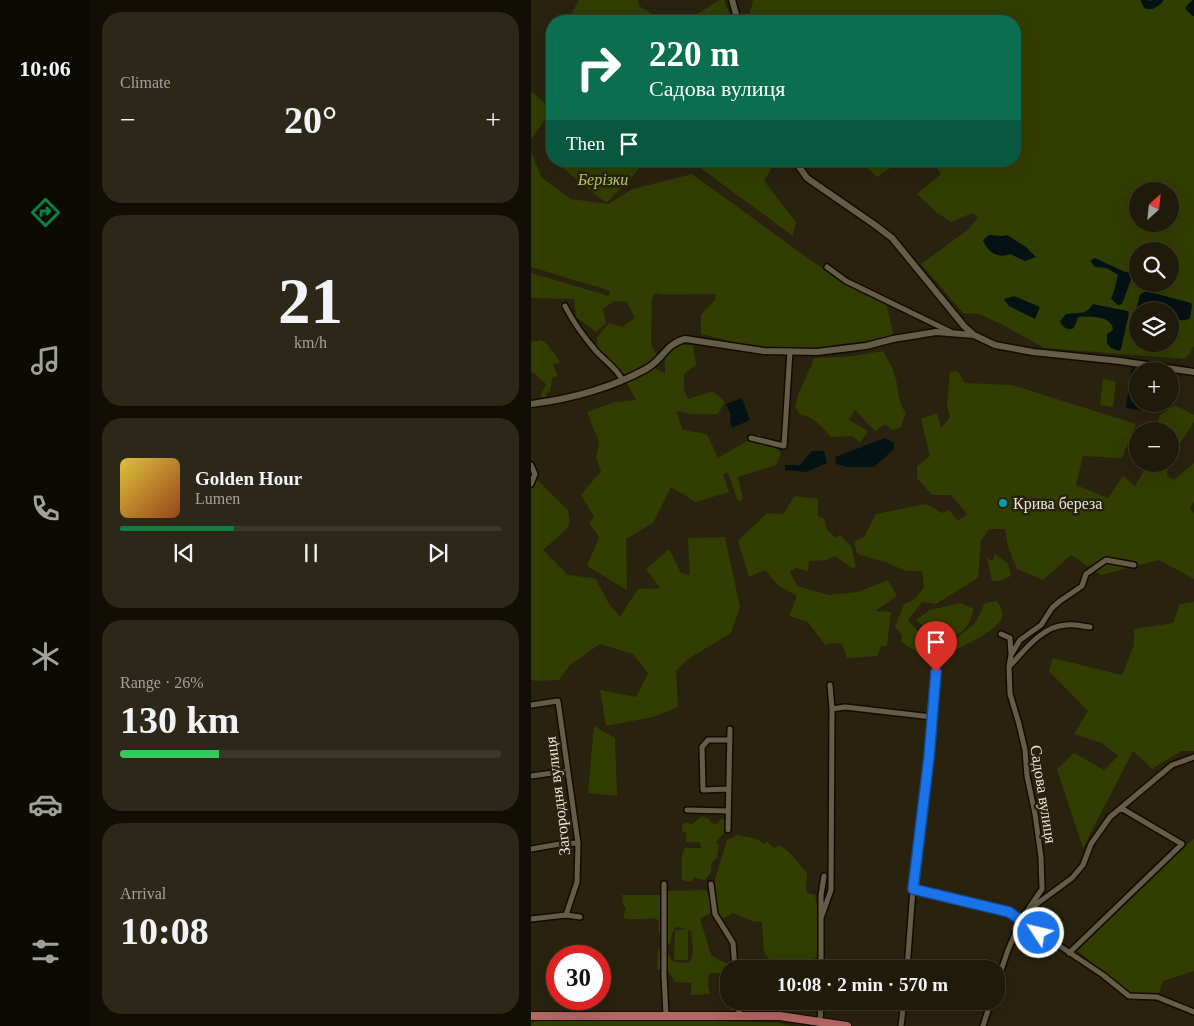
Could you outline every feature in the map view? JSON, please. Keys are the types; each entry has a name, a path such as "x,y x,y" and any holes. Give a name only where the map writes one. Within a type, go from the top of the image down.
{"main road":[{"path":"531,1016 779,1016 847,1026"}],"street":[{"path":"732,0 736,15"},
{"path":"799,167 807,178 892,238 974,335"},
{"path":"827,267 846,281 953,332 960,329 962,323"},
{"path":"565,306 579,330 597,352 616,369 622,379"},
{"path":"531,404 583,394 622,379 648,368 675,341 685,339 764,351 817,352 866,346 898,338 936,332 953,332 974,335 995,345 1033,352 1194,372"},
{"path":"751,438 784,446 790,351"},
{"path":"531,465 535,474 531,484"},
{"path":"1011,655 1020,640 1041,625 1052,608 1082,586 1086,574 1106,560 1133,565"},
{"path":"1009,667 1038,637 1055,627 1066,624 1090,627"},
{"path":"1001,634 1006,635 1011,640 1011,655"},
{"name":"Садова вулиця","path":"1011,655 1009,694 1025,750 1027,776 1041,858 1042,889"},
{"path":"908,960 913,889 936,672"},
{"path":"821,918 831,890 832,709 830,685"},
{"name":"Загородня вулиця","path":"531,705 558,701 578,843 577,882 566,914"},
{"path":"832,709 845,707 932,717"},
{"path":"727,830 730,729"},
{"path":"729,789 703,790 702,747 708,740 730,740"},
{"path":"1027,911 1072,878 1083,864 1091,844 1109,816 1172,765 1194,757"},
{"path":"531,776 567,771"},
{"path":"1069,953 1182,844 1121,808"},
{"path":"687,810 728,811"},
{"path":"531,849 578,843"},
{"path":"821,960 821,895 824,876"},
{"path":"664,884 666,1015"},
{"path":"711,884 715,914 733,943 734,960"},
{"path":"913,889 1009,912 1103,975 1129,996 1157,997 1194,1012"},
{"path":"1005,960 1021,920 1042,889 1051,895"},
{"path":"531,918 566,914 580,918"},
{"path":"739,1010 739,1016"},
{"path":"820,1022 821,1010"},
{"path":"901,1026 903,1010"},
{"path":"983,1026 988,1010"}],"green space":[{"path":"579,0 638,0 639,6 655,15 570,15"},
{"path":"719,0 724,0 730,15 696,15"},
{"path":"753,0 1194,0 1194,346 1186,359 1044,348 979,314 963,313 921,264 969,229 978,217 972,213 952,222 937,213 917,194 941,174 936,167 1021,167 1021,15 749,15"},
{"path":"531,91 546,104 546,118 531,140"},
{"path":"531,152 542,178 571,199 608,204 633,189 692,174 842,281 886,302 894,337 815,348 749,346 701,334 701,315 715,300 716,294 668,295 655,293 652,299 651,344 657,356 645,367 623,376 617,367 597,349 597,337 609,323 622,327 635,318 627,302 614,301 603,309 606,323 596,332 576,317 574,299 531,298 531,273 609,296 610,291 531,267"},
{"name":"Берізки","path":"561,167 640,167 606,203"},
{"path":"699,167 772,167 764,181 796,222 793,236"},
{"path":"866,167 892,167 877,177"},
{"path":"541,340 548,345 560,362 553,365 558,376 552,378 550,392 547,393 545,398 540,396 546,384 531,371 531,342"},
{"path":"677,345 693,345 696,365 684,374 684,390 688,399 713,391 725,402 718,414 693,414 676,411 683,430 707,434 718,458 759,434 781,453 776,465 738,477 743,500 738,501 728,473 723,474 729,492 696,502 671,487 653,523 626,539 627,590 587,566 599,537 589,523 594,517 581,495 601,471 596,458 599,442 587,412 615,402 636,400 625,380 653,367 665,374 665,358"},
{"path":"883,351 894,373 900,400 906,413 900,428 892,430 885,424 875,431 855,410 849,420 868,431 860,443 853,436 831,437 813,420 800,415 795,406 814,358 853,356"},
{"path":"958,371 965,383 1012,385 1130,422 1129,441 1122,458 1083,456 1076,485 1108,498 1123,476 1135,486 1143,472 1167,472 1167,476 1174,480 1194,463 1194,501 1190,509 1194,513 1194,579 1159,560 1101,575 1071,555 1043,580 1017,569 1008,547 1005,529 989,529 981,541 978,578 936,604 922,602 908,620 940,656 935,664 901,642 902,635 895,627 904,604 915,599 924,587 922,571 906,571 885,562 857,554 854,541 864,537 876,514 926,504 942,513 949,510 958,521 967,514 951,495 932,495 917,478 917,466 930,456 921,419 937,413 941,428 950,417 947,405 950,372"},
{"path":"1103,379 1116,381 1113,407 1100,405"},
{"path":"1179,407 1194,415 1194,422 1179,444 1179,422 1158,422 1160,415 1164,412 1179,412"},
{"path":"536,479 568,510 570,523 566,530 543,550 568,575 595,578 609,604 620,617 638,589 660,588 646,569 669,549 681,573 690,575 688,538 725,537 740,607 731,633 688,659 676,671 678,707 653,717 606,726 600,690 636,697 648,673 633,654 600,644 570,665 559,680 535,681 531,679 531,490"},
{"path":"794,496 818,499 818,516 824,519 828,531 836,538 840,535 851,546 856,567 852,568 835,556 826,560 809,561 808,571 796,568 790,572 797,586 829,595 858,592 888,580 897,596 875,611 891,612 887,646 881,646 877,656 847,658 842,644 832,643 825,645 808,622 789,616 797,596 779,586 765,570 749,577 738,541 767,513 784,514"},
{"path":"995,554 1008,564 1011,576 999,581 992,581 987,558 992,561"},
{"path":"997,601 1003,615 997,625 979,638 953,651 952,642 975,623 985,603"},
{"path":"1194,602 1194,751 1181,751 1152,769 1133,751 1083,848 1057,769 1074,753 1104,770 1118,756 1102,743 1074,734 1088,711 1049,671 1053,658 1122,675 1134,645 1134,629 1173,623 1180,604"},
{"path":"961,603 974,609 969,623 957,635 936,639 916,620 930,610"},
{"path":"594,726 615,738 617,796 588,793"},
{"path":"702,816 716,825 721,819 727,820 724,833 716,842 719,845 717,857 711,864 711,872 705,880 695,876 691,882 682,880 682,855 685,848 701,848 700,842 686,842 686,833 682,831 682,825 687,822 691,825"},
{"path":"737,835 757,839 764,844 767,842 774,848 780,845 789,852 807,873 806,892 815,895 817,906 817,957 811,960 770,960 764,952 762,922 752,921 733,913 724,918 710,913 700,919 711,955 720,960 720,973 709,973 708,984 710,994 691,995 691,983 675,982 669,972 657,969 658,948 668,952 672,961 690,962 693,952 691,931 688,930 688,960 674,960 675,930 688,929 676,927 672,933 670,945 661,942 657,919 623,918 626,908 623,904 622,895 661,895 667,891 705,890 710,894 714,892 715,879 727,840"},
{"path":"1194,839 1194,971 1163,981 1158,995 1129,992 1076,950 1180,849"},
{"path":"680,1020 778,1023 793,1026 531,1026 531,1023 538,1021"}],"shaded area":[{"path":"989,235 1007,235 1026,247 1036,257 1025,261 1010,254 997,255 987,248 983,240"},
{"path":"1095,258 1129,273 1129,285 1122,304 1118,305 1111,299 1118,275 1107,268 1095,267 1090,261"},
{"path":"1144,292 1150,292 1191,303 1190,318 1179,319 1179,302 1138,302 1140,295"},
{"path":"1014,296 1040,307 1035,319 1009,306 1004,299"},
{"path":"1093,304 1129,313 1119,351 1111,348 1107,343 1107,334 1113,330 1112,325 1105,319 1078,317 1074,328 1070,329 1065,328 1060,321 1066,314 1084,312"},
{"path":"1129,385 1129,408 1126,408"},
{"path":"742,398 750,420 732,428 730,422 731,415 726,404"},
{"path":"885,438 894,443 894,449 874,467 848,467 836,464 835,457"},
{"path":"812,451 824,451 827,463 806,472 785,470 785,465 800,465"}],"waterway":[{"path":"1145,0 1147,5 1152,5 1159,0"},
{"path":"1194,4 1190,8 1194,12"}],"place":[{"name":"Крива береза","path":"1003,503"}],"route":[{"path":"936,672 929,757 913,889 944,898 1009,912 1039,933"}]}
